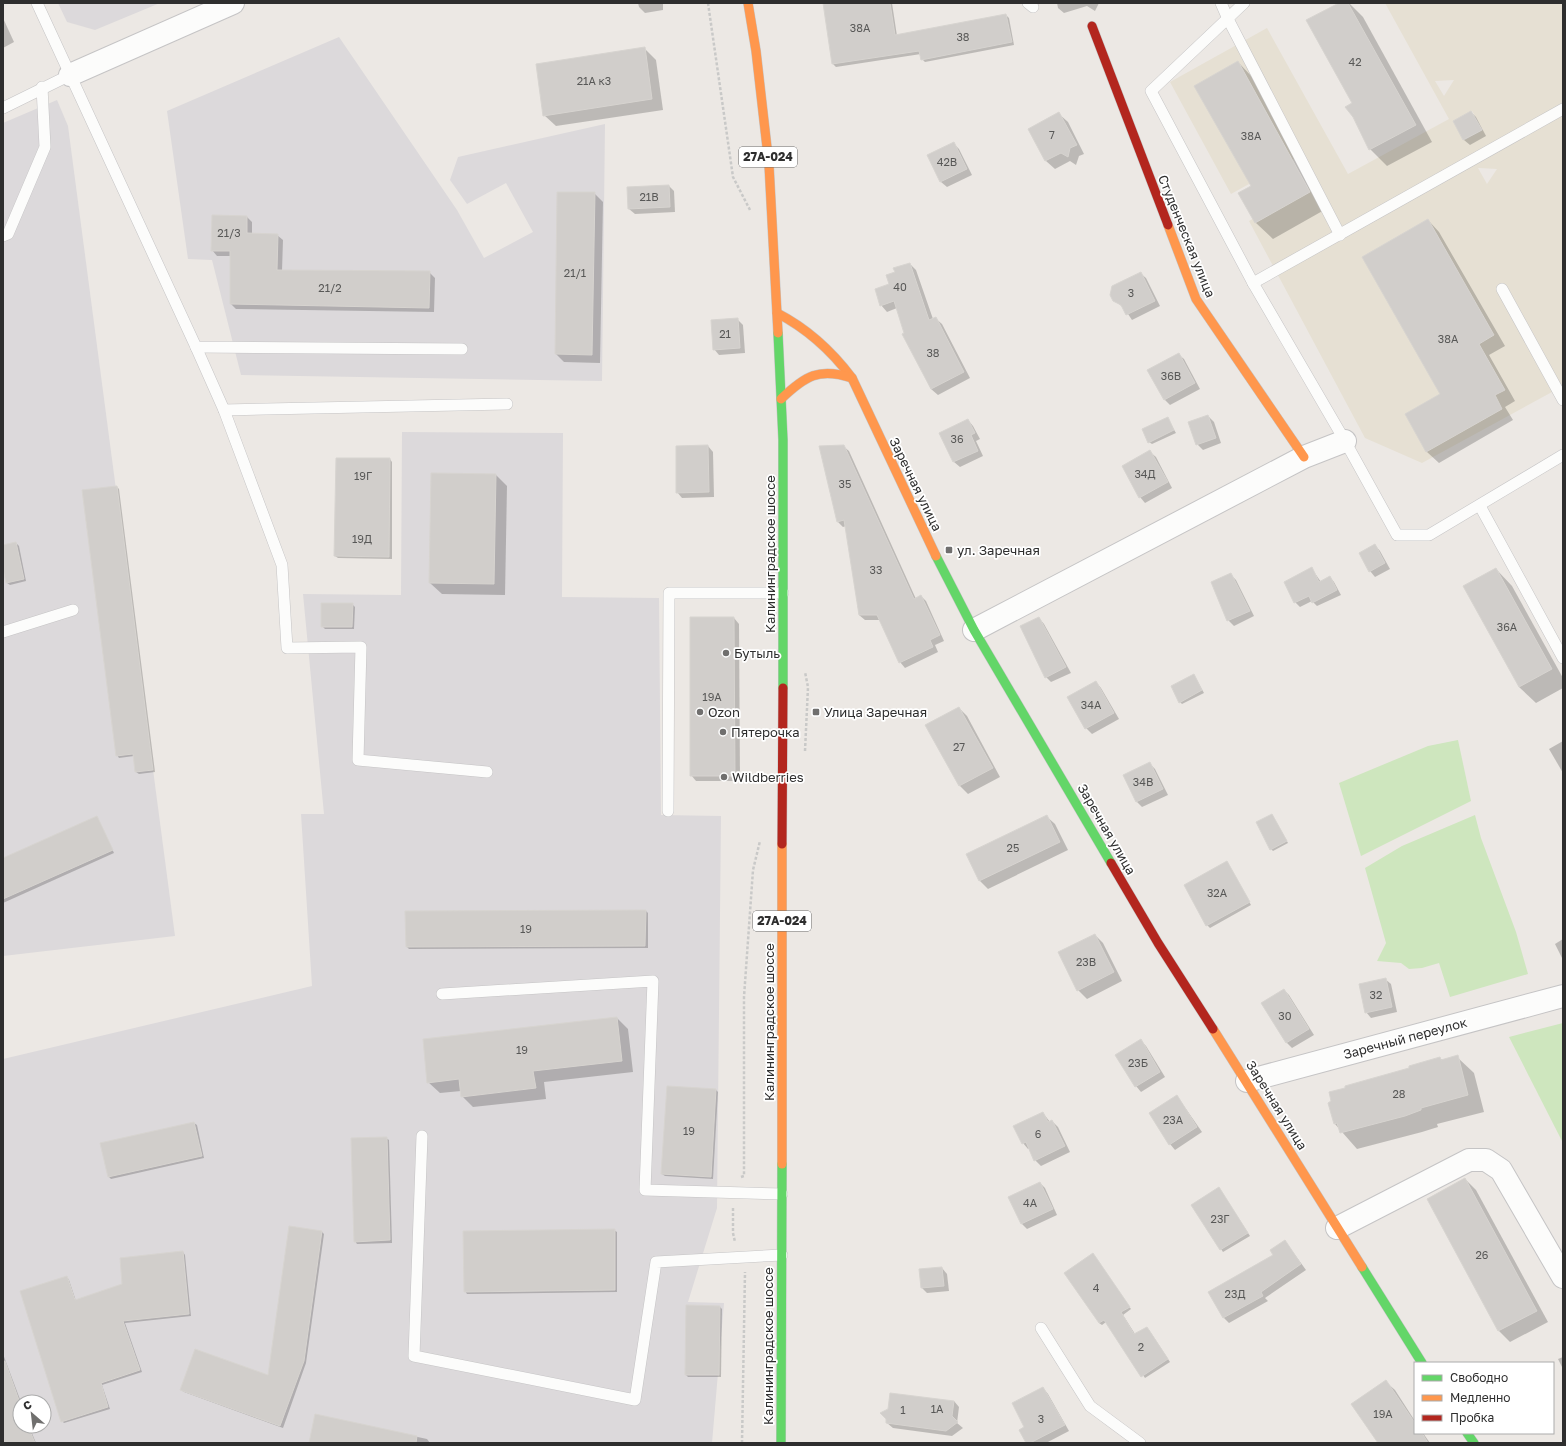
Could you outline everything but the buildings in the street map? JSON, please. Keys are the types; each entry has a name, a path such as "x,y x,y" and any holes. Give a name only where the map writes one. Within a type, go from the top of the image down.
{"main road":[{"name":"Калининградское шоссе","path":"748,3 756,51 769,165 783,440 781,1443"},
{"name":"Студенческая улица","path":"1092,26 1196,299 1304,458"},
{"name":"Заречная улица","path":"777,313 795,321 821,341 840,361 852,378 911,505 974,630 1158,942 1247,1081 1421,1362"},
{"path":"781,399 798,383 810,376 824,372 837,372 852,378"},
{"path":"1468,1434 1474,1443"}],"street":[{"path":"70,75 233,3"},
{"path":"974,630 1304,458 1345,441"},
{"name":"Заречный переулок","path":"1247,1081 1563,996"},
{"path":"1337,1228 1469,1160 1486,1160 1501,1170 1563,1277"}],"lane":[{"path":"36,3 224,410 282,565 287,648 361,647 358,760 487,772"},
{"path":"1221,3 1340,235"},
{"path":"1244,3 1151,91 1253,283 1345,441 1397,535 1428,535 1480,506 1563,455"},
{"path":"3,108 42,87 70,75"},
{"path":"3,236 8,234 45,147 42,87"},
{"path":"1253,283 1563,109"},
{"path":"1502,289 1563,400"},
{"path":"196,347 462,349"},
{"path":"224,410 507,404"},
{"path":"1480,506 1563,658"},
{"path":"668,811 669,593 783,593"},
{"path":"3,632 73,610"},
{"path":"442,994 653,981 645,1190 782,1194"},
{"path":"422,1136 414,1356 635,1400 656,1262 782,1255"},
{"path":"1041,1328 1090,1406 1140,1443"}],"path":[{"path":"708,3 733,177 752,215"}],"shaded area":[{"path":"58,3 160,3 95,30 67,22"},
{"path":"1385,3 1563,3 1563,386 1422,463 1365,438 1249,221 1311,186 1296,158 1231,194 1170,82 1267,28 1348,174 1449,119","holes":["1454,80 1444,96 1435,81","1472,111 1483,130 1465,140 1454,121","1478,168 1497,169 1487,184"]},
{"path":"339,37 457,210 484,258 533,232 506,183 467,204 450,180 458,157 605,124 602,381 241,375 212,260 188,259 167,111"},
{"path":"57,100 68,126 175,936 3,956 3,123"},
{"path":"402,432 563,433 562,597 659,598 661,815 721,816 717,1208 688,1302 724,1303 712,1443 3,1443 3,1059 312,986 301,814 324,814 303,594 401,595"}],"green space":[{"path":"1458,740 1471,801 1361,856 1339,783 1428,746"},
{"path":"1475,815 1481,838 1516,932 1528,974 1450,997 1439,963 1422,968 1409,969 1401,963 1377,961 1386,943 1365,868 1402,846"},
{"path":"1563,1023 1563,1143 1509,1037"}],"traffic: fast":[{"path":"778,333 783,440 783,688"},
{"path":"936,556 974,630 1111,863"},
{"path":"781,1443 782,1164"},
{"path":"1362,1267 1421,1362"},
{"path":"1468,1434 1474,1443"}],"traffic: slow":[{"path":"748,3 756,51 769,165 778,333"},
{"path":"1168,225 1196,299 1304,457"},
{"path":"777,313 809,333 836,358 852,378 936,556"},
{"path":"781,399 798,384 813,376 830,373 852,378"},
{"path":"782,844 782,1164"},
{"path":"1213,1029 1362,1267"}],"traffic: jam":[{"path":"1092,26 1168,225"},
{"path":"782,844 783,688"},
{"path":"1111,863 1158,943 1213,1029"}],"place":[{"name":"ул. Заречная","path":"949,550"},
{"name":"Бутыль","path":"726,653"},
{"name":"Ozon","path":"700,712"},
{"name":"Улица Заречная","path":"816,712"},
{"name":"Пятерочка","path":"723,732"},
{"name":"Wildberries","path":"724,777"}]}
